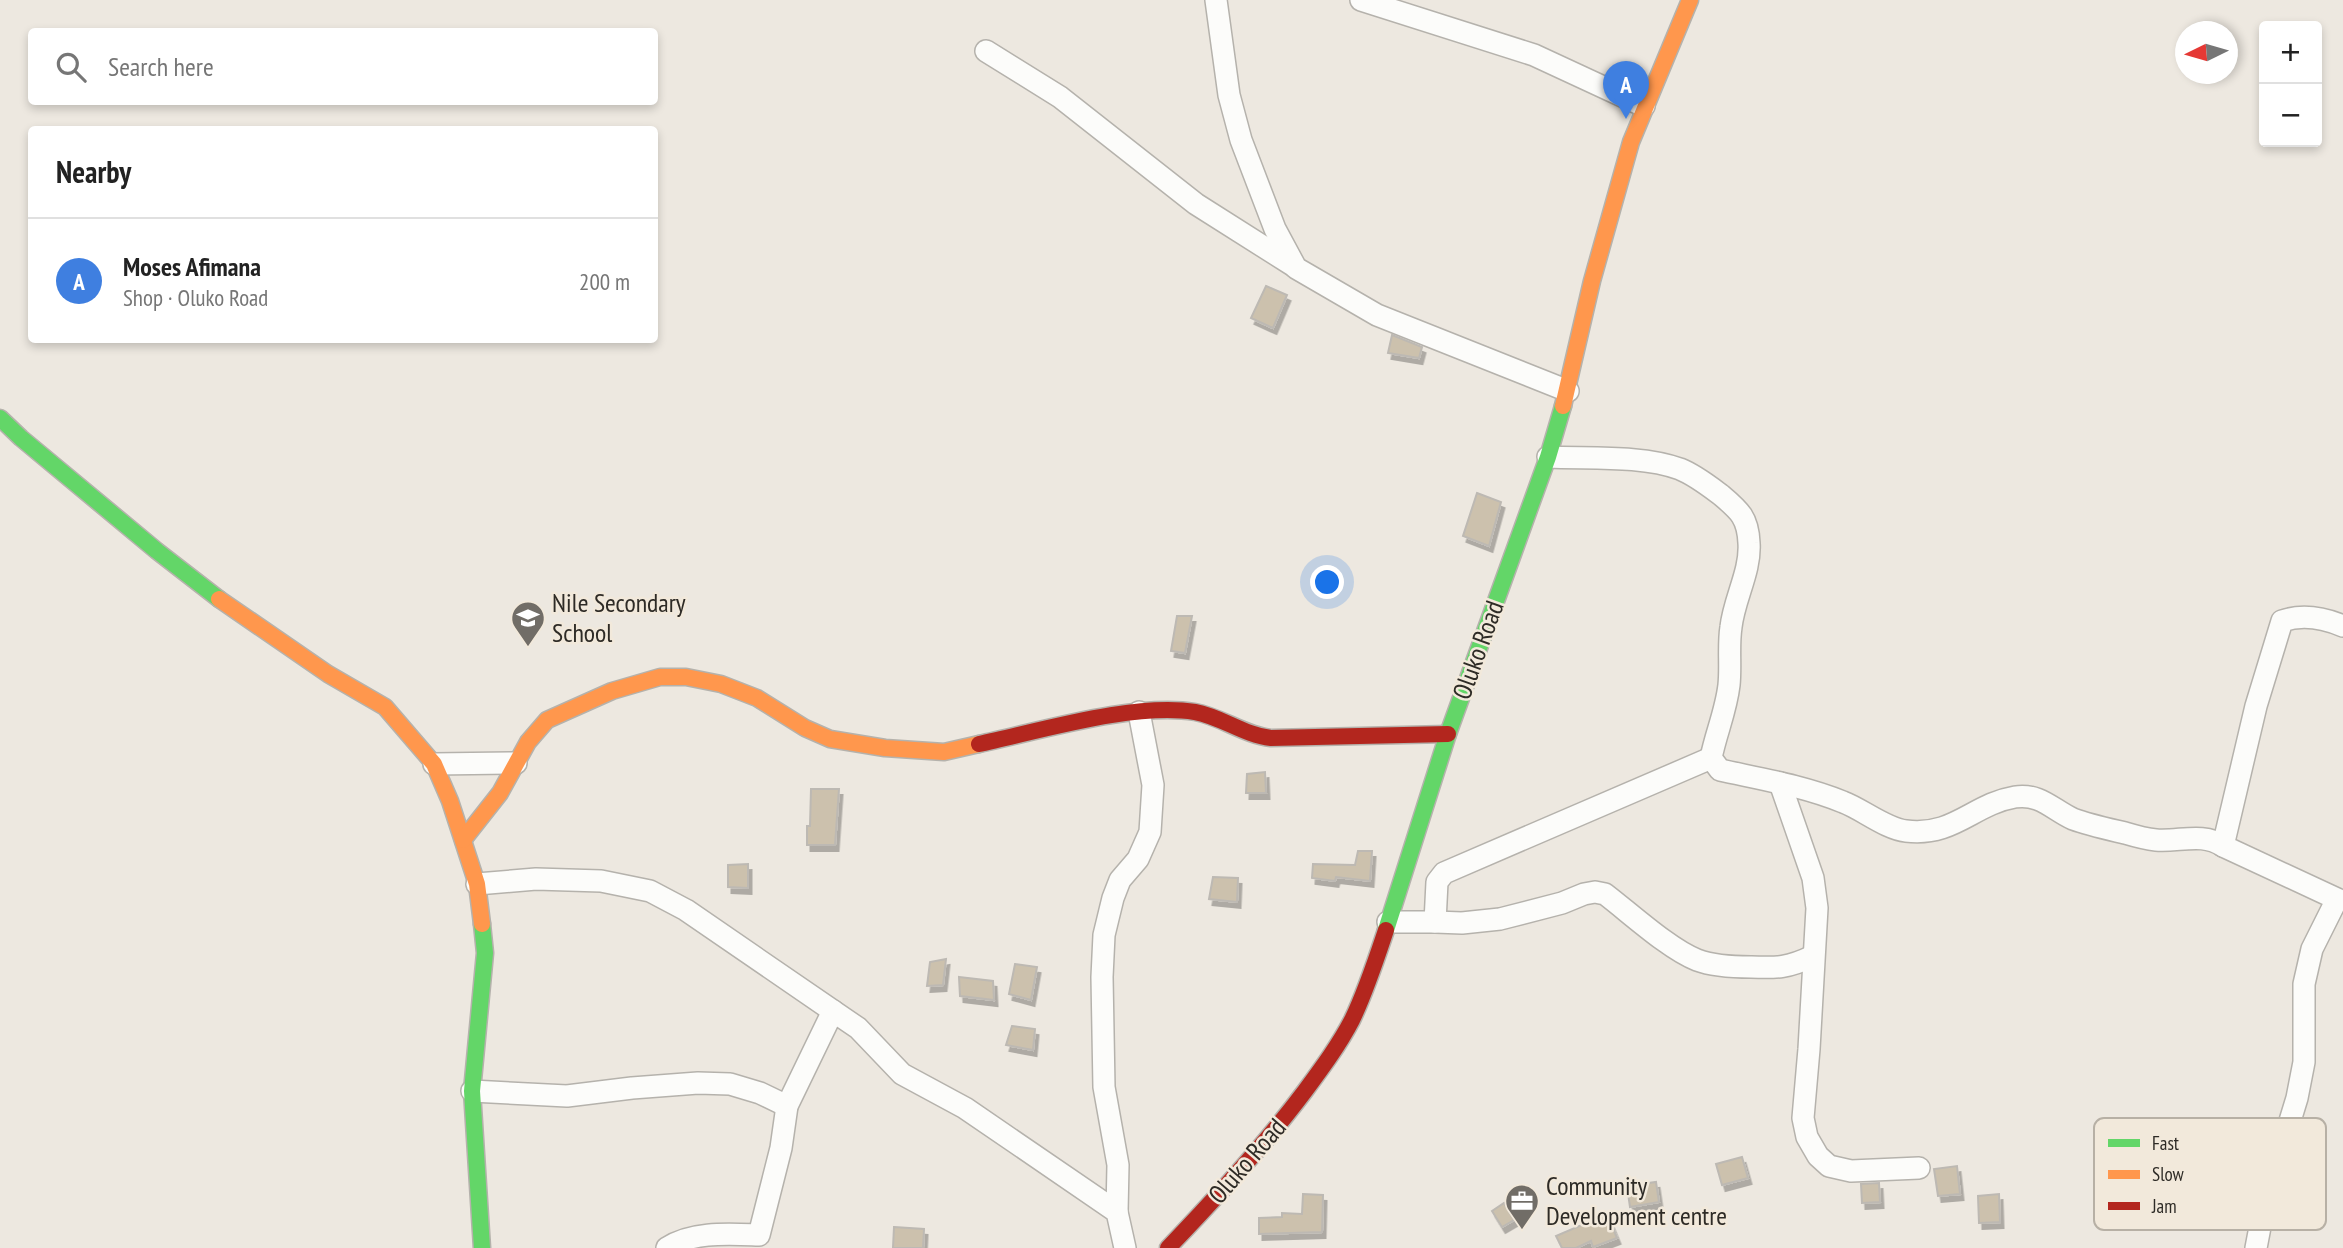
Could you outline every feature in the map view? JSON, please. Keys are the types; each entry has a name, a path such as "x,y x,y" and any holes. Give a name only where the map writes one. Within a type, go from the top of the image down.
{"street":[{"path":"1216,0 1229,95 1241,140 1275,229 1296,268"},
{"path":"1362,0 1534,55 1644,106"},
{"name":"Oluko Road","path":"1168,1248 1224,1189 1285,1117 1332,1054 1352,1019 1372,973 1448,734 1548,457 1568,391 1592,281 1631,142 1690,0"},
{"path":"986,51 1060,97 1196,204 1377,316 1568,391"},
{"path":"0,418 157,551 231,608 328,674 385,707 434,764 450,801 477,884 485,953 472,1091 482,1248"},
{"path":"1548,457 1626,460 1682,470 1707,484 1747,522 1750,547 1731,626 1729,682 1724,713 1711,758"},
{"path":"2223,846 2256,706 2282,621 2292,617 2320,618 2343,626"},
{"path":"463,840 500,793 528,742 547,720 612,691 660,677 686,677 721,684 757,698 806,728 830,739 885,748 944,752 1070,724 1139,712 1194,712 1214,717 1254,736 1271,738 1448,734"},
{"path":"1125,1248 1117,1212 1118,1165 1104,1087 1102,977 1104,935 1113,898 1120,880 1138,859 1150,832 1153,785 1139,712"},
{"path":"1711,758 1720,769 1845,802 1901,831 1924,833 1947,828 1990,805 2016,797 2038,798 2072,818 2126,834 2155,840 2214,840 2340,895 2312,950 2304,984 2304,1062 2291,1118"},
{"path":"1435,922 1437,882 1444,873 1711,758"},
{"path":"434,764 516,763"},
{"path":"1780,783 1813,878 1817,908 1810,1049 1803,1118 1807,1137 1818,1156 1829,1166 1851,1171 1919,1167"},
{"path":"477,884 536,879 601,881 650,891 686,910 858,1028 902,1074 965,1108 1117,1212"},
{"path":"1388,922 1462,923 1500,919 1595,892 1605,894 1678,951 1698,961 1729,966 1780,967 1793,965 1813,956"},
{"path":"667,1248 688,1239 728,1234 759,1235 781,1148 787,1106 833,1011"},
{"path":"472,1091 567,1096 698,1083 730,1084 760,1093 787,1106"},
{"path":"2256,1248 2259,1230"}],"building":[{"path":"1266,286 1287,295 1273,328 1251,318"},
{"path":"1392,335 1422,347 1419,358 1388,353"},
{"path":"1477,493 1501,502 1489,546 1463,536"},
{"path":"1177,616 1192,616 1185,653 1171,651"},
{"path":"1265,772 1266,793 1246,793 1247,774"},
{"path":"811,789 839,789 835,845 807,845"},
{"path":"1358,851 1372,851 1370,881 1336,877 1335,881 1312,878 1313,864 1355,865"},
{"path":"748,864 748,888 728,887 728,865"},
{"path":"1213,877 1238,878 1237,902 1209,899"},
{"path":"946,959 943,985 927,986 930,962"},
{"path":"1015,964 1037,967 1031,1000 1009,994"},
{"path":"959,977 993,981 994,1000 960,996"},
{"path":"1012,1026 1035,1029 1033,1050 1006,1045"},
{"path":"1742,1157 1748,1178 1722,1185 1716,1164"},
{"path":"1957,1166 1960,1194 1938,1196 1934,1169"},
{"path":"1656,1182 1659,1202 1630,1207 1627,1186"},
{"path":"1879,1183 1880,1202 1862,1203 1861,1184"},
{"path":"1303,1194 1323,1195 1322,1232 1259,1234 1259,1218 1282,1217 1282,1213 1302,1214"},
{"path":"1999,1194 2000,1222 1979,1223 1978,1196"},
{"path":"1504,1203 1514,1220 1502,1227 1492,1211"},
{"path":"1607,1214 1617,1238 1593,1247 1591,1241 1576,1248 1562,1248 1556,1236"},
{"path":"894,1227 924,1229 923,1248 893,1248"}],"traffic: fast":[{"path":"1386,930 1448,734 1548,457 1563,406"},
{"path":"0,418 157,551 219,599"},
{"path":"482,924 485,953 472,1091 482,1248"}],"traffic: slow":[{"path":"1563,406 1592,281 1631,142 1690,0"},
{"path":"219,599 328,674 385,707 434,764 450,801 477,884 482,924"},
{"path":"463,840 500,793 528,742 547,720 612,691 660,677 686,677 721,684 757,698 805,728 830,739 885,748 944,752 979,744"}],"traffic: jam":[{"path":"979,744 1087,719 1171,710 1205,714 1271,738 1448,734"},
{"path":"1168,1248 1256,1152 1330,1056 1357,1009 1386,930"}],"place":[{"name":"Moses Afimana","path":"1626,119"},
{"name":"Nile Secondary School","path":"528,648"},
{"name":"Community Development centre","path":"1522,1231"}]}
